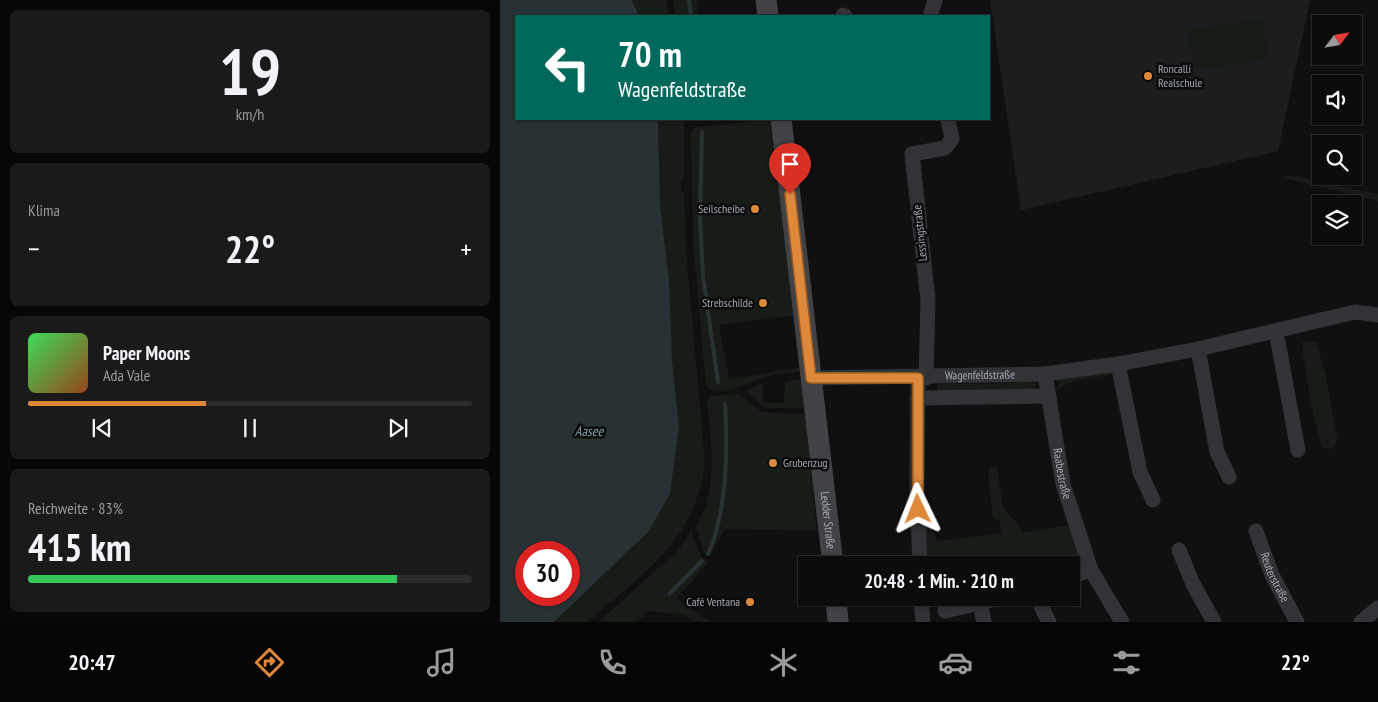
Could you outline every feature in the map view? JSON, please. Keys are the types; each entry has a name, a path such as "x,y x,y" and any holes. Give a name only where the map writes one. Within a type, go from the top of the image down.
{"main road":[{"path":"766,0 768,15"},
{"name":"Ledder Straße","path":"781,120 832,556"},
{"path":"837,606 838,622"}],"street":[{"name":"Lessingstraße","path":"922,378 928,300 912,154 945,148 952,139 948,120"},
{"name":"Wagenfeldstraße","path":"811,378 922,378 1045,374 1118,364 1198,349 1355,312 1378,315"},
{"path":"1276,331 1298,450"},
{"path":"1198,349 1218,452 1229,477"},
{"path":"1118,364 1140,472 1153,500"},
{"name":"Raabestraße","path":"1045,374 1063,484 1092,570 1122,622"},
{"path":"920,556 917,490 917,398 922,378"},
{"path":"917,398 1049,396"},
{"name":"Reuterstraße","path":"1256,530 1272,575 1297,622"},
{"path":"1179,550 1193,584 1214,622"},
{"path":"1080,573 1092,570"},
{"path":"922,606 923,622"},
{"path":"945,610 965,606"},
{"path":"981,606 984,622"},
{"path":"1041,606 1048,622"}],"shaded area":[{"path":"632,0 666,0 669,15 639,15"},
{"path":"673,0 696,0 698,15 675,15"},
{"name":"Roncalli Realschule","path":"990,0 1310,0 1278,151 1021,210"},
{"path":"1262,20 1268,59 1194,70 1188,30"},
{"path":"658,120 684,120 684,178 681,180 681,191 684,193 686,251 705,461 700,489 691,513 679,534 647,570 588,622 554,622 571,606 580,606 580,597 648,532 670,493 679,427 672,360 669,279 660,205"},
{"path":"769,120 795,315 719,325 729,379 801,367 801,372 769,376 726,391 711,390 706,386 693,243 691,134 694,128"},
{"path":"1289,175 1312,180 1312,185 1284,178"},
{"path":"1313,185 1336,185 1378,194 1378,201 1362,197 1362,195 1353,195"},
{"path":"1316,341 1326,376 1337,437 1337,442 1333,449 1322,448 1305,369 1302,342"},
{"path":"1110,370 1114,374 1071,382 1057,390 1058,383 1063,378"},
{"path":"802,379 804,408 765,408 745,391 763,383 763,403 784,403 785,381"},
{"path":"1031,381 1036,384 1033,389 937,393 937,384 992,384"},
{"path":"740,394 762,412 803,414 806,416 817,531 725,529 709,557 703,551 696,527 707,502 711,477 711,439 707,401 712,396"},
{"path":"997,466 1003,507 1024,532 1069,525 1079,556 926,556 924,522 930,526 938,541 1001,533 999,520 993,518 988,476 990,467"},
{"path":"691,531 701,556 708,563 676,598 705,619 716,622 697,622 684,615 650,611 637,622 599,622 679,549"}],"water":[{"name":"Aasee","path":"500,0 632,0 639,15 515,15 515,120 658,120 660,205 669,279 672,360 679,427 670,494 648,532 580,597 580,541 515,541 515,606 571,606 554,622 500,622"}],"waterway":[{"path":"689,0 691,15"},
{"path":"702,132 700,217 703,276 718,382"},
{"path":"708,554 723,500 726,460 725,404"},
{"path":"669,594 702,561"}],"place":[{"name":"Roncalli Realschule","path":"1148,76"},
{"name":"Seilscheibe","path":"755,209"},
{"name":"Strebschilde","path":"763,303"},
{"name":"Grubenzug","path":"773,463"},
{"name":"Café Ventana","path":"750,602"}],"route":[{"path":"790,194 811,378 918,378 918,509"}]}
